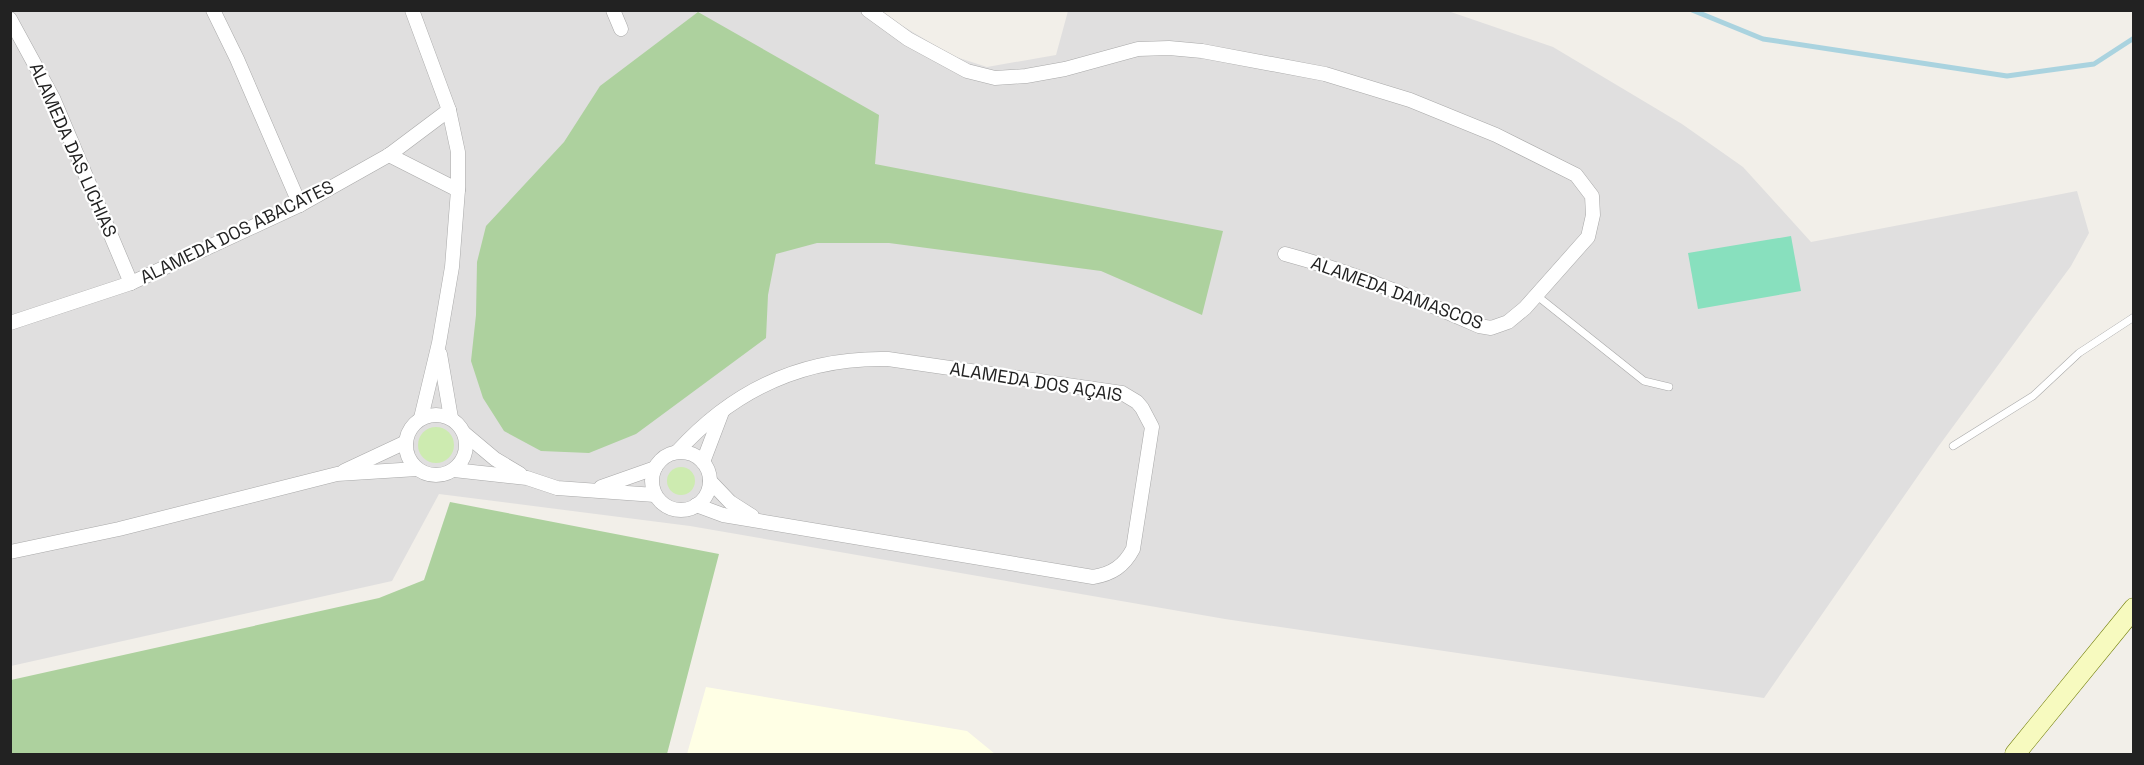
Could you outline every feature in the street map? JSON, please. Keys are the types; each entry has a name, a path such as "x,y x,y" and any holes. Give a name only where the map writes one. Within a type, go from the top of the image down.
{"main road":[{"path":"2015,754 2133,608"}],"street":[{"path":"213,10 237,59 300,205"},
{"path":"412,10 449,110 458,152 458,190 452,267 439,343 421,418"},
{"path":"613,10 621,29"},
{"name":"ALAMEDA DAMASCOS","path":"868,10 908,39 967,71 994,78 1026,76 1138,49 1169,48 1202,51 1325,74 1410,100 1497,135 1576,175 1592,196 1593,215 1588,237 1525,308 1508,322 1491,328 1479,326 1392,288 1323,264 1285,254"},
{"name":"ALAMEDA DAS LICHIAS","path":"10,19 53,98 131,283"},
{"name":"ALAMEDA DOS ABACATES","path":"10,323 131,283 300,205 389,155 449,110"},
{"path":"389,155 458,190"},
{"path":"439,343 450,418"},
{"name":"ALAMEDA DOS AÇAIS","path":"677,452 692,435 723,410 758,387 797,370 842,360 888,359 1122,393 1137,402 1152,427 1133,549 1117,569 1101,576 1093,577 723,515 696,506"},
{"path":"703,462 723,410"},
{"path":"430,415 450,418 459,424 464,433 467,443 466,453 461,463 445,475 425,474 410,461 406,442 413,424 430,415"},
{"path":"464,433 495,459 527,478"},
{"path":"337,474 406,442"},
{"path":"677,452 686,452 703,462 710,480 708,490 696,506 678,510 661,502 655,495 652,477 660,460 677,452"},
{"path":"596,489 655,468"},
{"path":"10,552 119,529 337,474 417,469"},
{"path":"454,470 527,478 557,488 655,495"},
{"path":"710,480 730,502 756,519"}],"lane":[{"path":"1536,295 1644,381 1670,387"},
{"path":"1953,446 2033,396 2079,353 2133,317"}],"shaded area":[{"path":"10,11 881,11 953,56 987,67 1056,55 1068,11 1448,11 1553,47 1682,124 1743,167 1811,242 2077,191 2089,233 2071,266 1938,447 1764,698 1225,619 690,526 439,494 392,581 11,666"},
{"path":"706,687 967,731 995,754 687,754"}],"green space":[{"path":"698,12 879,115 875,164 1223,231 1202,315 1101,271 889,243 817,243 776,254 768,295 766,338 636,434 589,453 541,451 504,431 483,398 471,361 476,315 477,262 486,226 564,142 600,86"},
{"path":"1791,236 1801,291 1698,309 1688,253"},
{"path":"436,427 449,432 454,445 449,458 436,463 423,458 418,445 423,432"},
{"path":"681,467 691,471 695,481 691,491 681,495 671,491 667,481 671,471"},
{"path":"450,502 719,554 667,754 11,754 11,680 379,598 424,580"}],"waterway":[{"path":"1692,10 1763,39 2007,76 2094,64 2134,38"}]}
